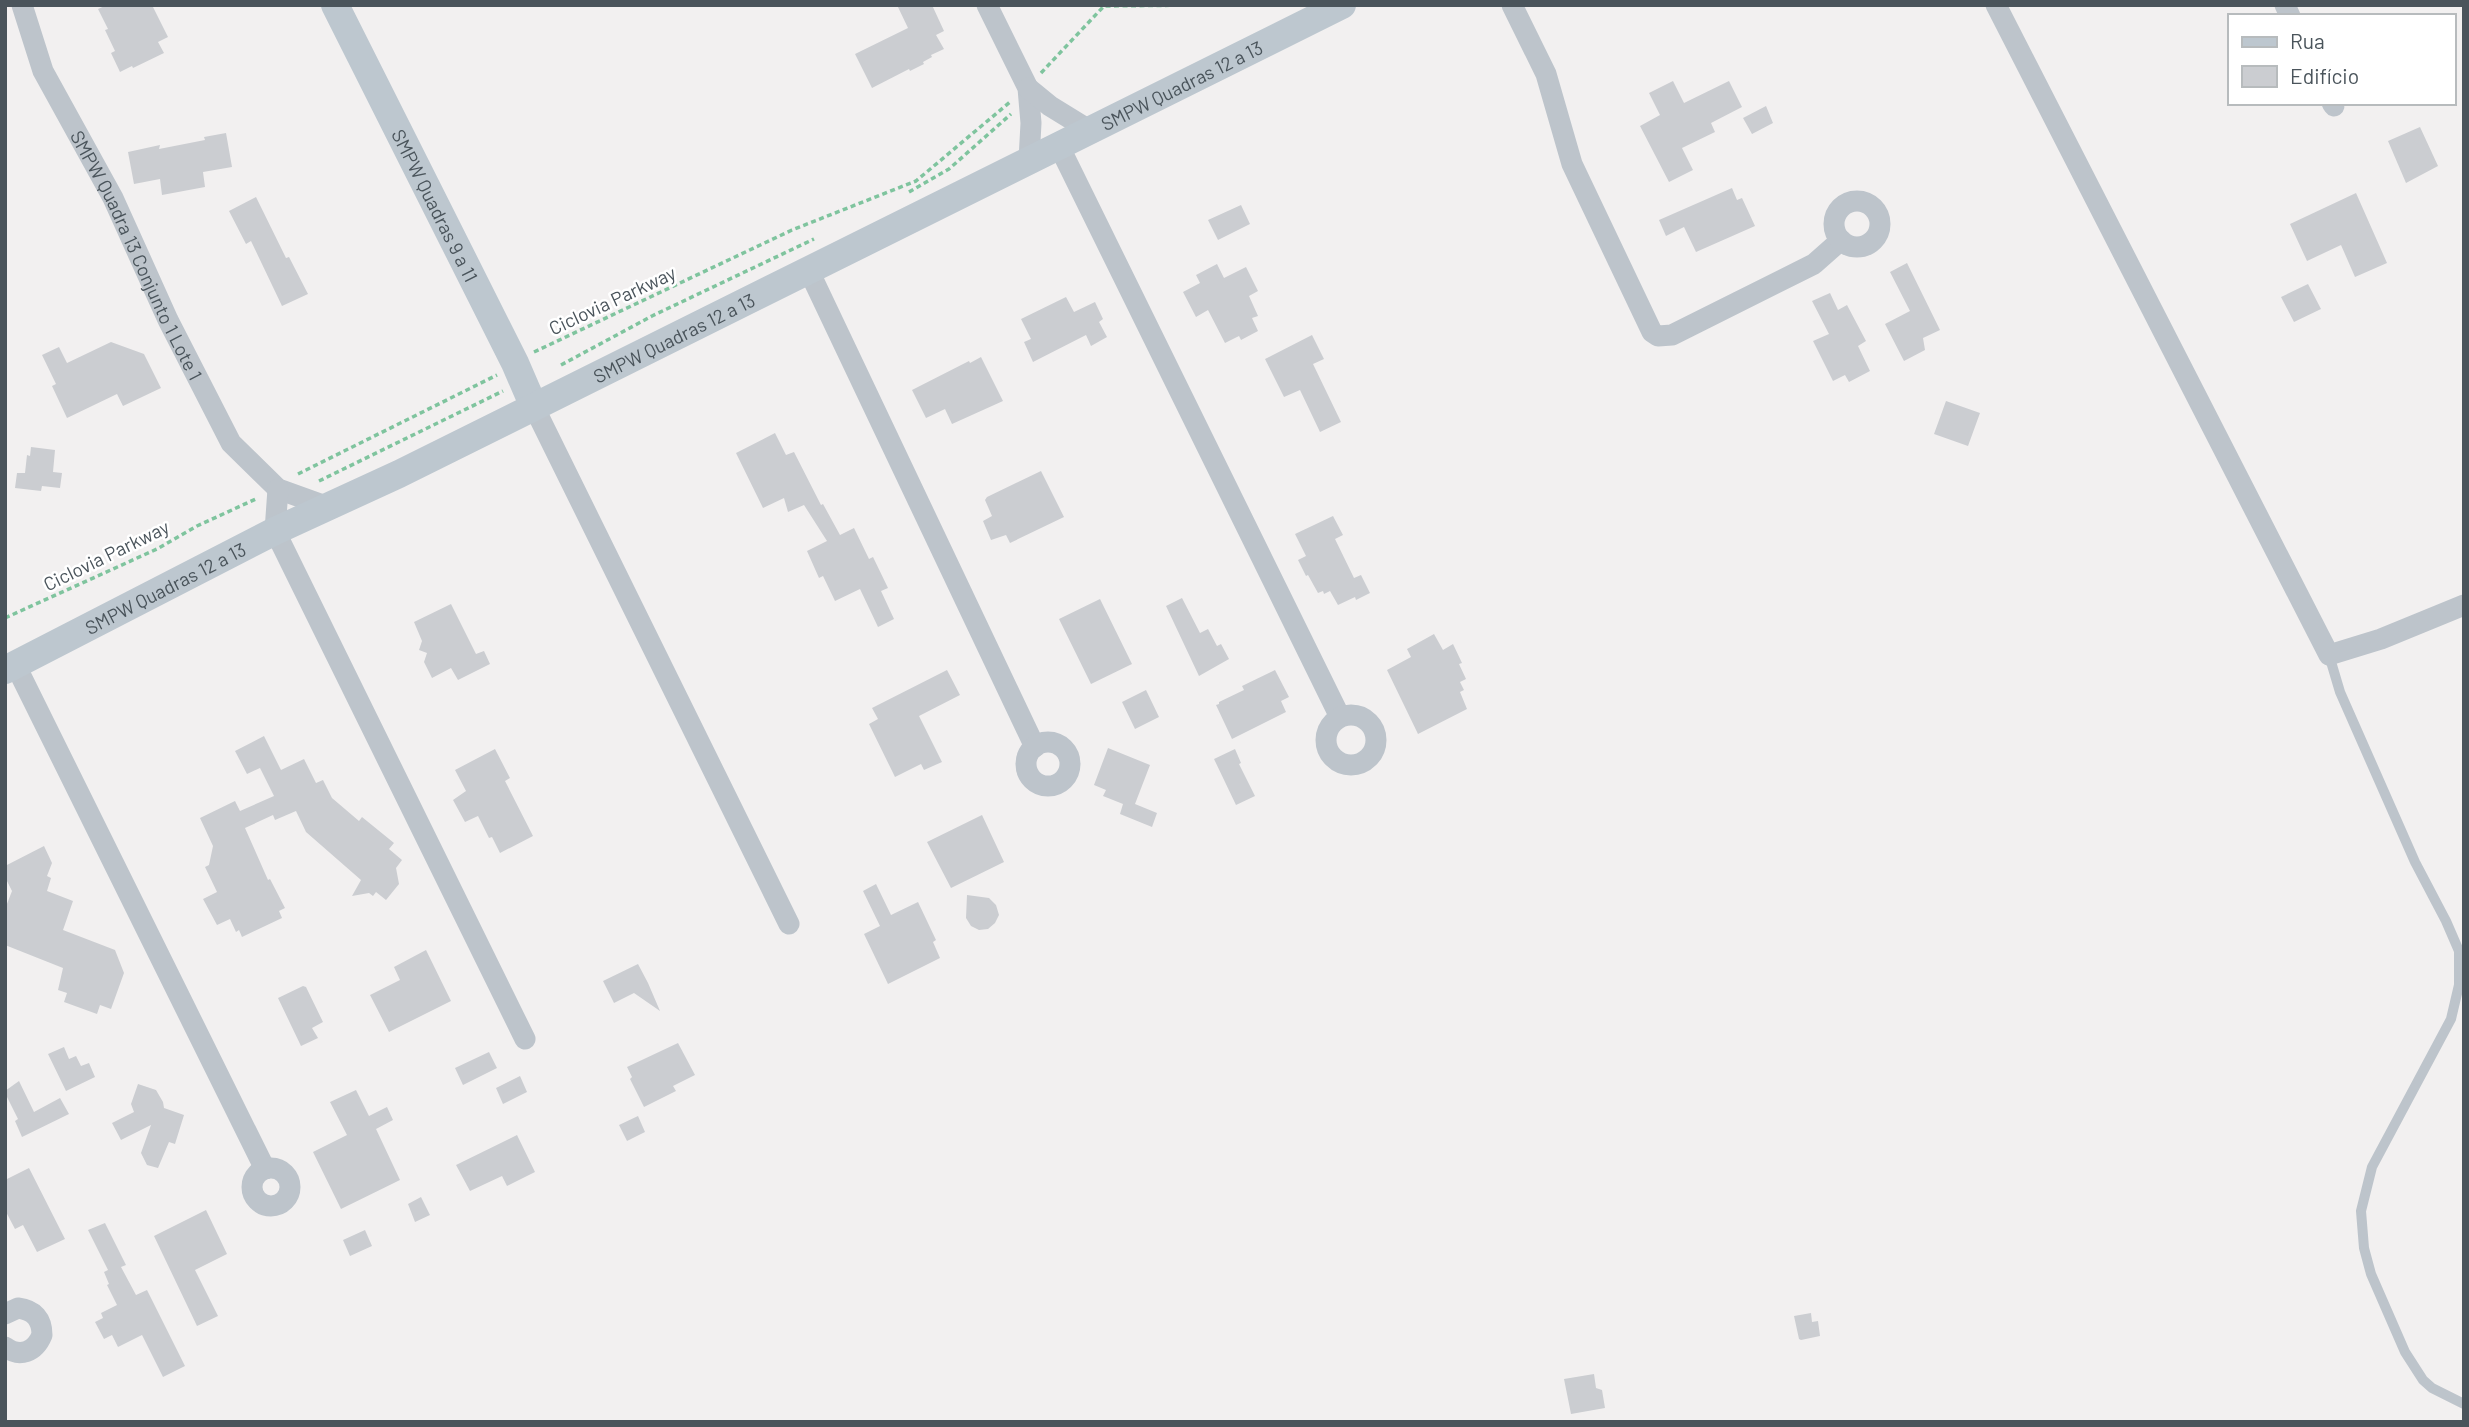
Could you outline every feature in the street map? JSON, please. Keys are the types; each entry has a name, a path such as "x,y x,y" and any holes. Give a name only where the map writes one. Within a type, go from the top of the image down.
{"street":[{"name":"SMPW Quadra 13 Conjunto 1 Lote 1","path":"22,5 33,45 48,82 113,198 167,320 225,431 238,452 278,489 328,507"},
{"name":"SMPW Quadras 9 a 11","path":"335,5 534,407"},
{"path":"987,5 1028,88 1031,123 1029,160"},
{"path":"1512,5 1546,74 1572,164 1651,332 1658,336 1672,335 1814,264 1841,240"},
{"path":"1996,5 2329,655 2381,639 2464,605"},
{"name":"SMPW Quadras 12 a 13","path":"8,666 275,531 809,271 1059,146 1323,9"},
{"path":"1028,88 1090,130"},
{"path":"1059,146 1340,716"},
{"path":"809,271 1035,747"},
{"path":"534,407 789,924"},
{"path":"278,489 275,531 525,1038"},
{"path":"8,666 265,1169"},
{"path":"5,1348 26,1353 33,1349 42,1335 42,1327 34,1313 26,1309 7,1308"}],"lane":[{"path":"2329,655 2340,692 2415,862 2459,951 2459,985 2451,1018 2372,1167 2361,1210 2364,1248 2371,1273 2404,1352 2423,1380 2432,1388 2464,1404"}],"path":[{"name":"Ciclovia Parkway","path":"5,618 157,549 197,526 278,489 302,471 490,380 552,342 792,230 916,180 1028,88 1104,6 1206,5"}],"building":[{"path":"107,5 152,5 168,37 158,42 164,53 120,72 111,53 115,51 105,30 108,29 98,9"},
{"path":"897,5 932,5 944,31 936,35 944,49 931,55 924,64 872,88 855,54 908,28"},
{"path":"1673,81 1684,103 1729,81 1742,107 1711,123 1715,132 1682,148 1693,170 1669,182 1640,126 1660,115 1649,93"},
{"path":"1766,106 1773,123 1752,134 1743,118"},
{"path":"2420,127 2438,166 2406,183 2388,141"},
{"path":"226,133 232,167 203,172 205,187 162,195 160,179 134,184 128,152 160,145 159,149"},
{"path":"1732,188 1737,200 1742,198 1755,226 1696,252 1684,227 1666,236 1659,220"},
{"path":"2356,193 2387,263 2355,277 2341,245 2307,261 2290,224"},
{"path":"256,197 286,258 289,257 308,294 282,306 251,241 246,244 229,211"},
{"path":"1241,205 1250,224 1218,240 1208,220"},
{"path":"1907,263 1940,330 1923,338 1925,350 1904,361 1885,324 1910,311 1890,272"},
{"path":"1217,264 1224,278 1246,267 1258,291 1249,296 1258,316 1252,318 1258,331 1241,340 1239,336 1225,343 1208,310 1196,317 1183,292 1200,283 1196,275"},
{"path":"2308,284 2321,309 2294,322 2281,297"},
{"path":"1830,293 1838,310 1847,305 1866,341 1858,346 1870,371 1849,382 1845,375 1833,381 1813,341 1829,334 1812,301"},
{"path":"1066,297 1074,312 1095,302 1103,319 1099,322 1107,337 1091,346 1086,335 1033,362 1024,342 1031,339 1021,319"},
{"path":"1312,335 1324,359 1313,364 1341,422 1320,432 1300,390 1284,397 1265,359"},
{"path":"111,342 144,354 161,388 123,406 117,394 67,418 52,386 56,384 42,355 59,347 67,363"},
{"path":"981,357 1003,401 952,424 945,409 926,418 912,390"},
{"path":"1946,401 1980,413 1968,446 1934,434"},
{"path":"775,433 786,455 794,452 840,535 854,528 869,559 873,557 888,588 881,591 894,619 878,627 860,589 835,601 823,576 819,578 807,551 827,541 804,505 788,512 784,498 763,508 736,453"},
{"path":"31,447 55,450 53,472 62,473 60,488 42,486 41,491 15,488 17,473 25,473"},
{"path":"1041,471 1064,517 1010,543 1006,535 991,540 983,521 992,516 985,500 987,497"},
{"path":"1333,516 1343,535 1335,539 1354,578 1361,575 1370,593 1338,605 1330,591 1318,593 1308,575 1306,576 1298,560 1306,556 1295,534"},
{"path":"1182,598 1200,633 1208,629 1217,646 1221,644 1229,659 1199,676 1166,606"},
{"path":"1100,599 1132,664 1091,684 1059,619"},
{"path":"451,604 476,654 484,651 490,664 458,680 451,668 432,678 424,662 427,653 419,650 422,641 414,622"},
{"path":"1434,634 1443,650 1453,644 1462,663 1459,664 1466,679 1460,682 1464,690 1460,692 1467,709 1418,734 1387,670 1411,657 1407,649"},
{"path":"947,670 960,695 919,716 942,762 924,770 921,764 895,777 869,724 878,719 872,708"},
{"path":"1275,670 1289,697 1281,701 1286,712 1232,739 1216,705 1244,690 1242,686"},
{"path":"1146,690 1159,717 1135,729 1122,702"},
{"path":"264,736 281,770 304,759 316,783 323,780 332,798 359,821 362,817 394,843 389,849 402,860 396,868 399,884 386,900 376,892 373,896 369,893 352,896 361,880 306,832 296,811 275,820 273,815 245,828 268,880 270,879 285,908 279,911 282,918 242,937 239,930 236,932 230,919 217,925 203,899 217,892 205,867 209,865 213,846 200,818 235,801 240,811 274,796 260,768 247,774 235,751"},
{"path":"1108,748 1150,765 1135,804 1157,813 1152,827 1120,814 1123,804 1103,796 1106,790 1094,785"},
{"path":"495,749 510,778 505,781 533,836 500,853 478,816 465,822 453,800 466,791 455,770"},
{"path":"1235,749 1241,763 1239,764 1255,796 1236,805 1214,759"},
{"path":"982,815 1004,862 951,888 927,842"},
{"path":"44,846 52,863 47,876 51,878 47,891 73,901 63,930 115,950 124,973 111,1009 100,1005 97,1014 64,1002 67,993 58,990 63,968 5,945 5,909 12,891 5,877 5,866"},
{"path":"876,884 891,915 918,902 936,940 933,942 940,958 888,984 864,934 880,926 863,891"},
{"path":"967,895 989,898 996,905 999,915 988,929 979,930 971,926 966,918"},
{"path":"426,950 451,1001 389,1032 370,995 400,980 394,967"},
{"path":"638,964 660,1011 634,993 614,1003 603,981"},
{"path":"306,987 323,1022 312,1028 318,1038 301,1046 278,998"},
{"path":"678,1043 695,1075 673,1086 676,1091 644,1107 627,1067"},
{"path":"64,1047 69,1059 76,1056 81,1066 89,1063 95,1077 66,1091 48,1054"},
{"path":"489,1052 497,1068 463,1085 455,1068"},
{"path":"520,1076 527,1092 503,1104 496,1088"},
{"path":"19,1081 34,1112 60,1098 69,1114 22,1137 15,1121 18,1119 5,1093"},
{"path":"138,1084 156,1090 164,1108 184,1115 175,1144 169,1142 158,1168 147,1165 141,1153 151,1125 121,1140 112,1123 134,1112 131,1104"},
{"path":"356,1090 369,1116 387,1107 393,1120 376,1129 400,1180 341,1209 313,1152 347,1135 330,1102"},
{"path":"638,1116 645,1132 627,1141 619,1125"},
{"path":"517,1135 535,1172 507,1186 502,1176 470,1191 456,1165"},
{"path":"29,1168 65,1239 37,1252 23,1225 15,1229 5,1210 5,1180"},
{"path":"421,1197 430,1215 415,1222 408,1204"},
{"path":"206,1210 227,1254 195,1270 218,1316 197,1326 154,1236"},
{"path":"105,1223 126,1265 121,1267 136,1295 147,1290 185,1366 163,1377 142,1335 118,1347 112,1335 104,1339 95,1322 103,1318 101,1313 117,1305 107,1285 109,1284 104,1272 108,1270 88,1230"},
{"path":"365,1230 372,1246 350,1256 343,1240"},
{"path":"1811,1313 1812,1322 1818,1321 1820,1336 1801,1340 1794,1316"},
{"path":"1594,1374 1596,1388 1602,1390 1605,1408 1571,1414 1564,1379"}]}
